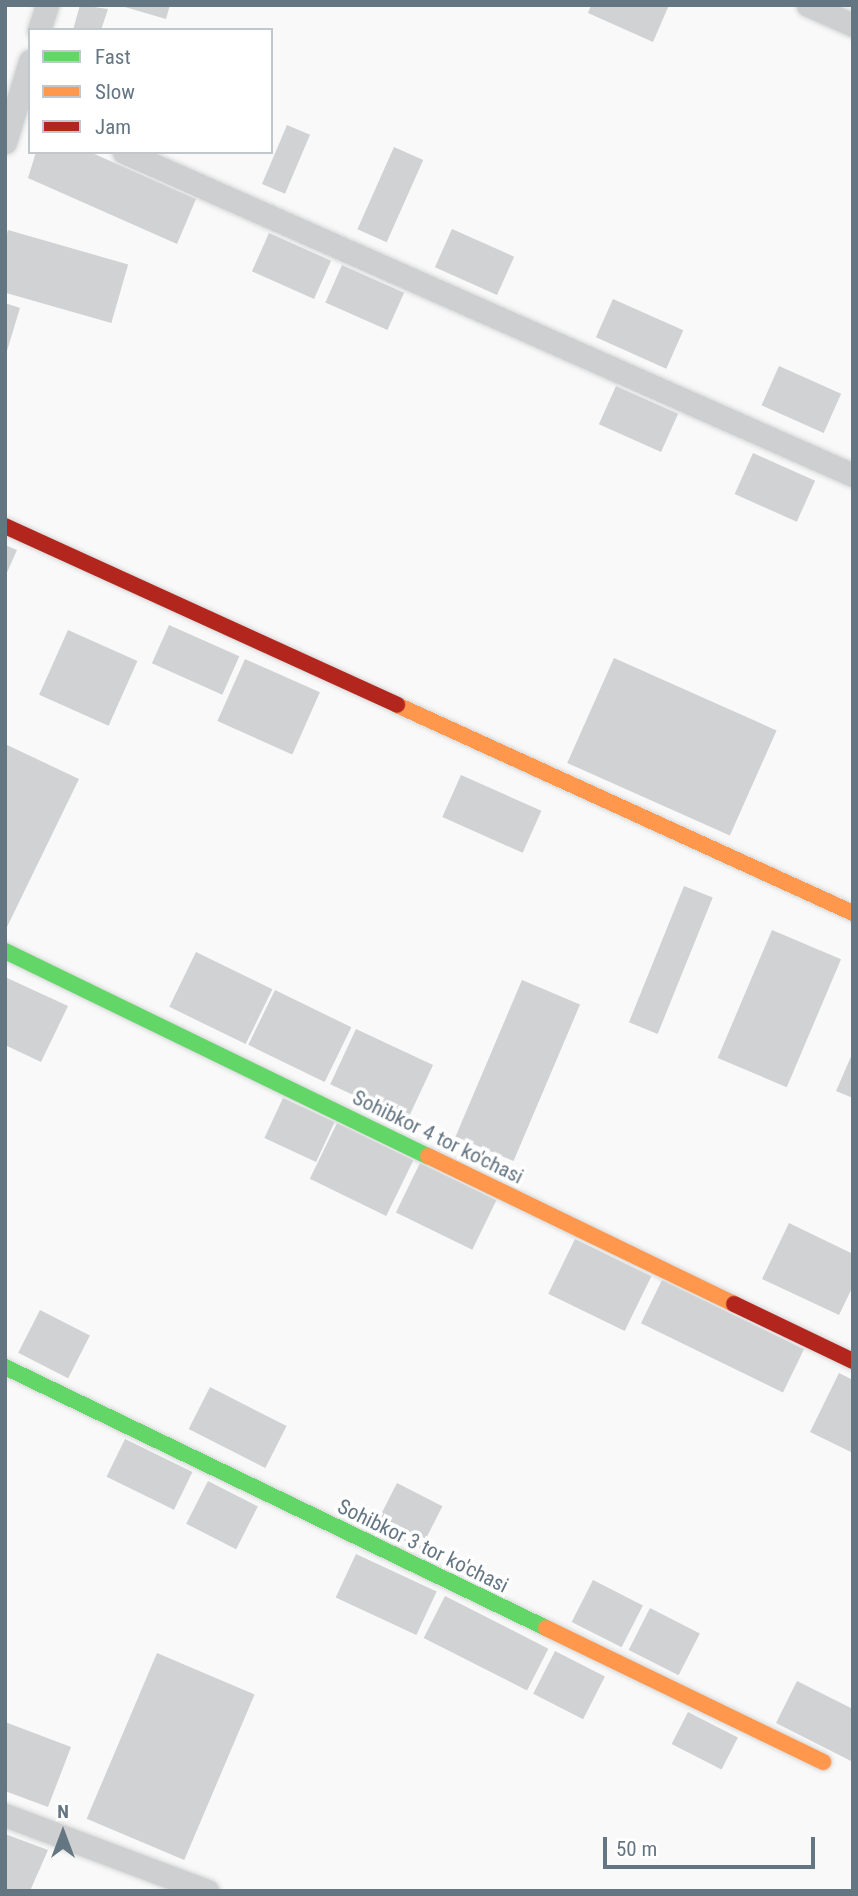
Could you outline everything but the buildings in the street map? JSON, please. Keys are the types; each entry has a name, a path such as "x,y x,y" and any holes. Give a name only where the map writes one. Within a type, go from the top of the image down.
{"street":[{"path":"40,28 47,5"},
{"path":"808,5 853,25"},
{"path":"5,142 23,107 28,74"},
{"path":"129,154 853,475"},
{"path":"5,526 853,913"},
{"name":"Sohibkor 4 tor ko'chasi","path":"5,951 853,1361"},
{"name":"Sohibkor 3 tor ko'chasi","path":"5,1367 823,1762"},
{"path":"5,1815 208,1891"}],"traffic: fast":[{"path":"5,951 428,1156"},
{"path":"5,1367 546,1628"}],"traffic: slow":[{"path":"397,705 853,913"},
{"path":"428,1156 734,1304"},
{"path":"546,1628 823,1762"}],"traffic: jam":[{"path":"5,526 397,705"},
{"path":"734,1304 853,1361"}]}
